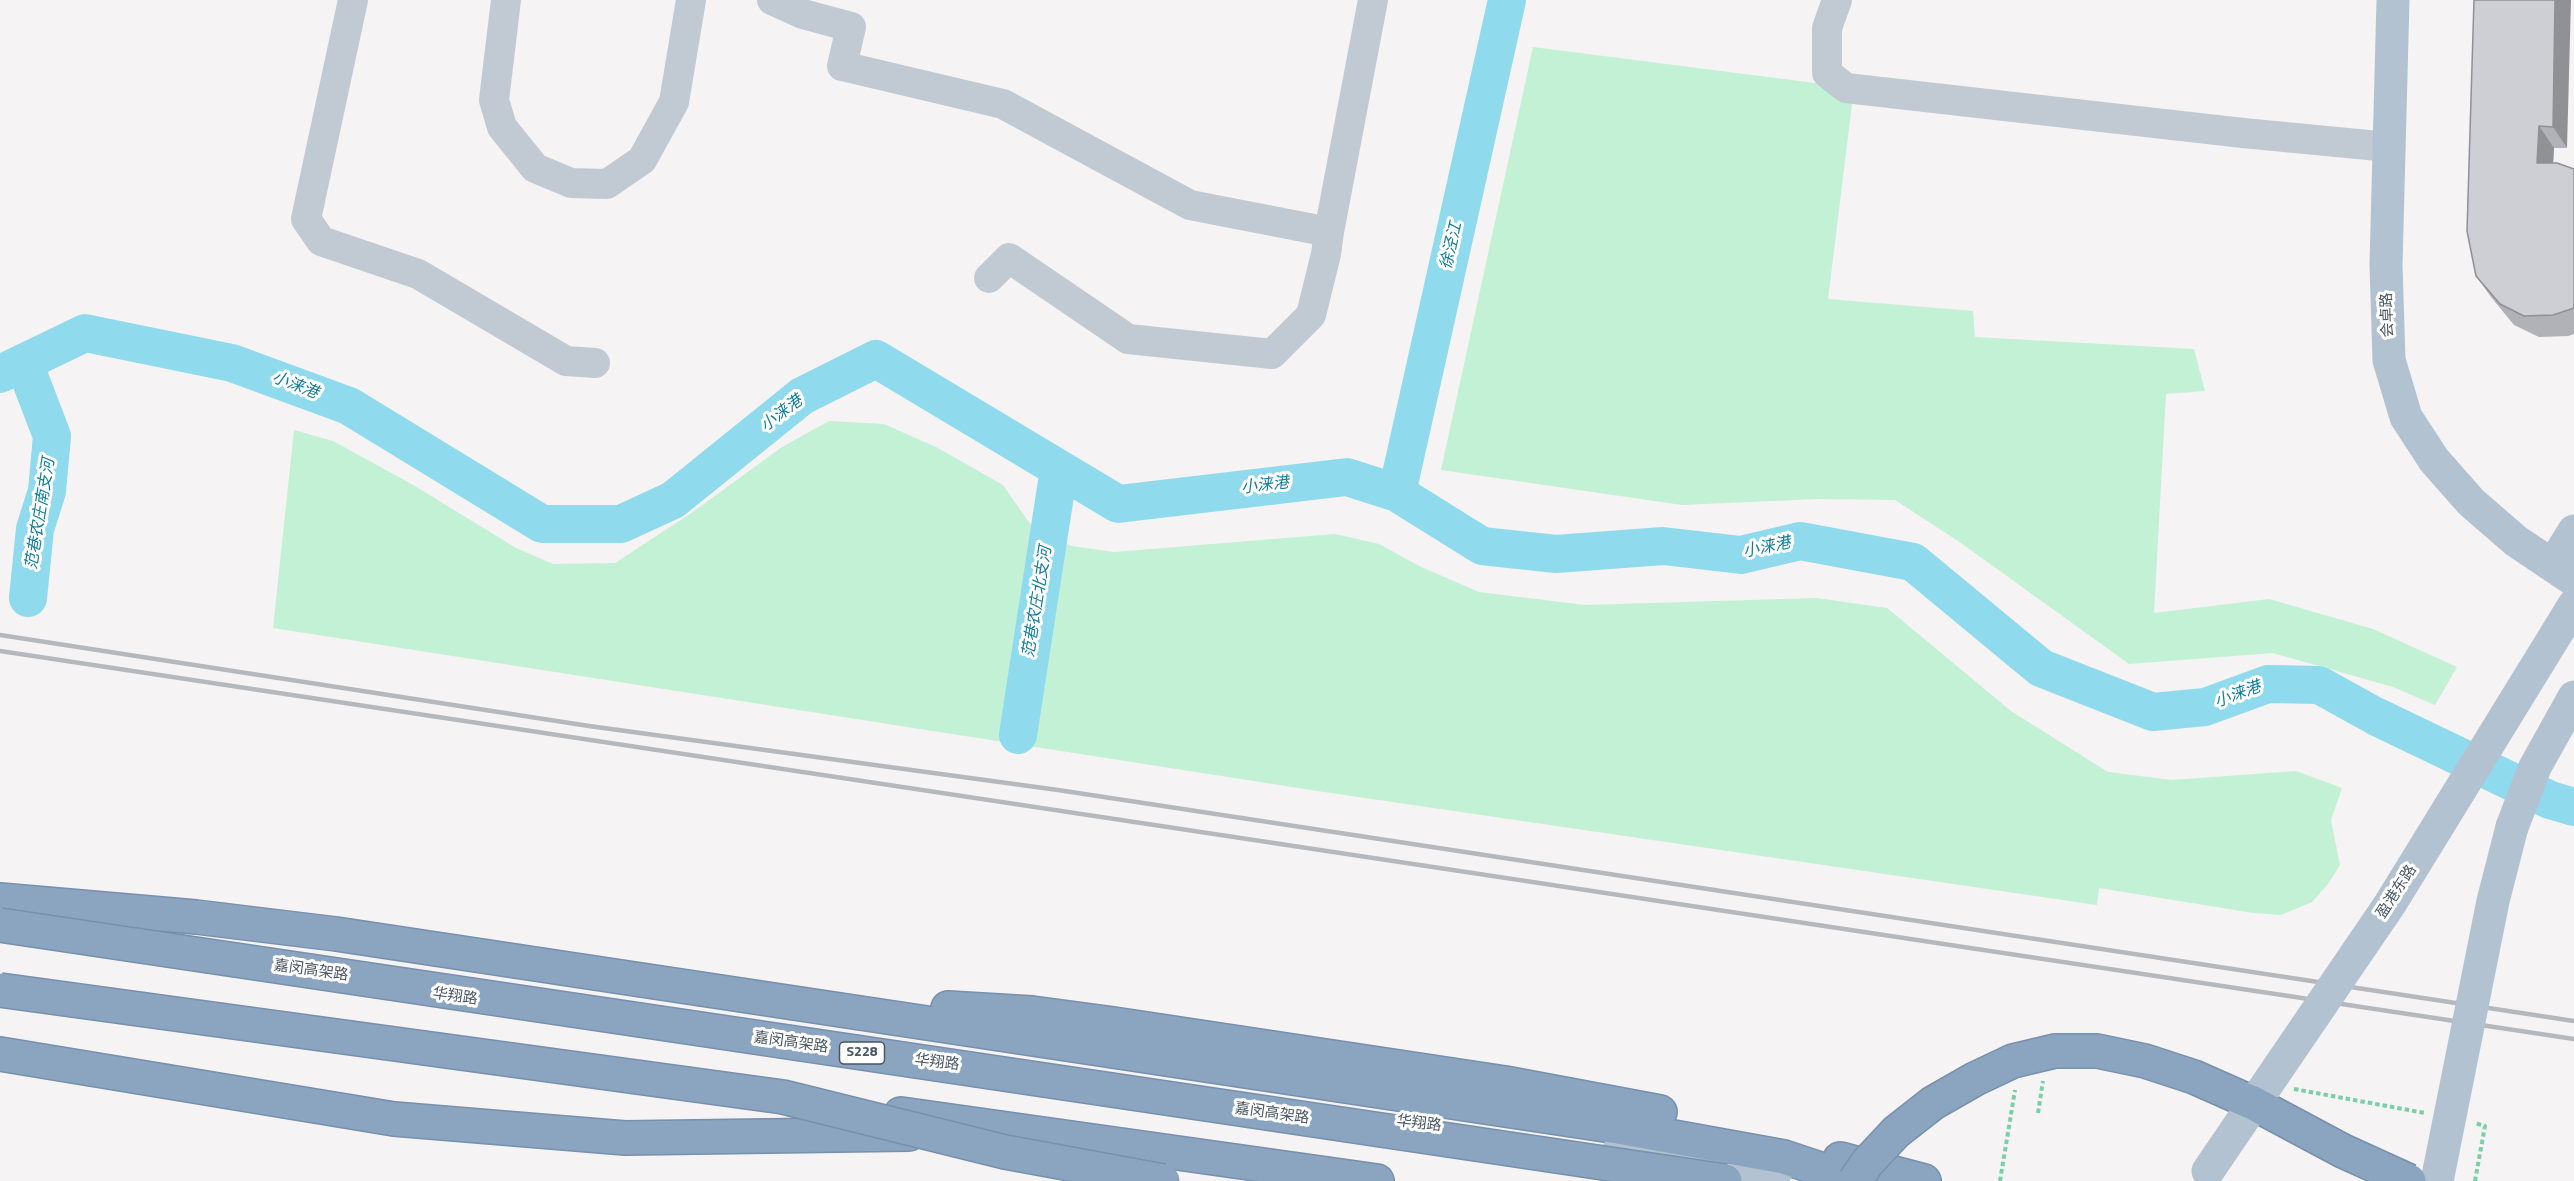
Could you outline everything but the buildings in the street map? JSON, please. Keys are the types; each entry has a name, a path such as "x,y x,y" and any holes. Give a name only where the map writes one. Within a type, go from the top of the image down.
{"highway":[{"path":"0,900 196,917 324,933 1618,1127 1784,1157 1848,1181"},
{"name":"嘉闵高架路","path":"0,925 1725,1181"},
{"path":"0,990 1377,1181"},
{"path":"778,1001 1032,1013 1505,1083 1678,1116 1924,1181"},
{"path":"1855,1181 1867,1163 1896,1132 1933,1103 1975,1078 2013,1061 2055,1051 2097,1051 2145,1060 2194,1077 2255,1104 2343,1151 2409,1181"},
{"path":"0,1054 394,1119 625,1138 983,1133"},
{"path":"783,1098 1005,1152 1163,1181"}],"main road":[{"name":"会卓路","path":"2393,0 2386,265 2389,360 2406,417 2434,460 2471,502 2516,541 2563,572"},
{"path":"2563,572 2574,531"},
{"name":"盈港东路","path":"2203,1178 2390,904 2574,605"},
{"path":"2437,1181 2493,901 2512,827 2535,767 2574,696"},
{"path":"2512,827 2574,748"},
{"name":"华翔路","path":"0,932 736,1037 1720,1162 1833,1181"},
{"path":"0,976 1284,1181"}],"street":[{"path":"353,0 306,219 321,241 418,274 566,361 594,363"},
{"path":"506,0 494,100 502,128 535,168 571,183 607,184 642,160 674,102 691,0"},
{"path":"772,0 803,14 851,27 842,66 1003,104 1190,205 1329,232"},
{"path":"989,278 1009,258 1128,339 1272,354 1311,315 1326,254 1373,0"},
{"path":"1837,0 1827,28 1827,73 1846,88 2243,134 2389,147"}],"path":[{"path":"2474,1123 2485,1126 2475,1181"}],"green space":[{"path":"1533,47 1854,88 1828,299 1973,311 1975,337 2194,349 2205,391 2166,394 2154,613 2269,599 2373,629 2457,667 2435,705 2393,687 2273,653 2129,664 1961,543 1895,500 1817,499 1682,505 1441,470"},
{"path":"829,421 884,424 936,447 1003,485 1031,525 1071,546 1114,552 1335,534 1379,544 1421,567 1479,592 1585,605 1817,598 1887,608 2011,711 2108,772 2172,780 2296,771 2342,788 2331,820 2340,865 2328,884 2312,902 2281,915 2253,913 2099,888 2097,905 1324,792 273,628 294,430 333,441 415,486 516,548 553,564 615,563 690,514 782,447"}],"waterway":[{"name":"徐泾江","path":"1397,493 1507,0"},
{"name":"小涞港","path":"0,374 85,333 232,363 349,406 542,524 621,524 673,500 802,396 876,359 1118,504 1347,477 1397,493 1482,546 1556,554 1663,546 1741,555 1800,541 1913,562 2041,668 2153,712 2205,707 2268,684 2319,685 2375,716 2550,800 2574,807"},
{"name":"范巷农庄南支河","path":"24,363 52,436 47,491 35,529 28,598"},
{"name":"范巷农庄北支河","path":"1018,735 1059,469"}],"railway":[{"path":"0,635 589,726 1058,790 2574,1021"},
{"path":"0,651 2574,1039"}]}
